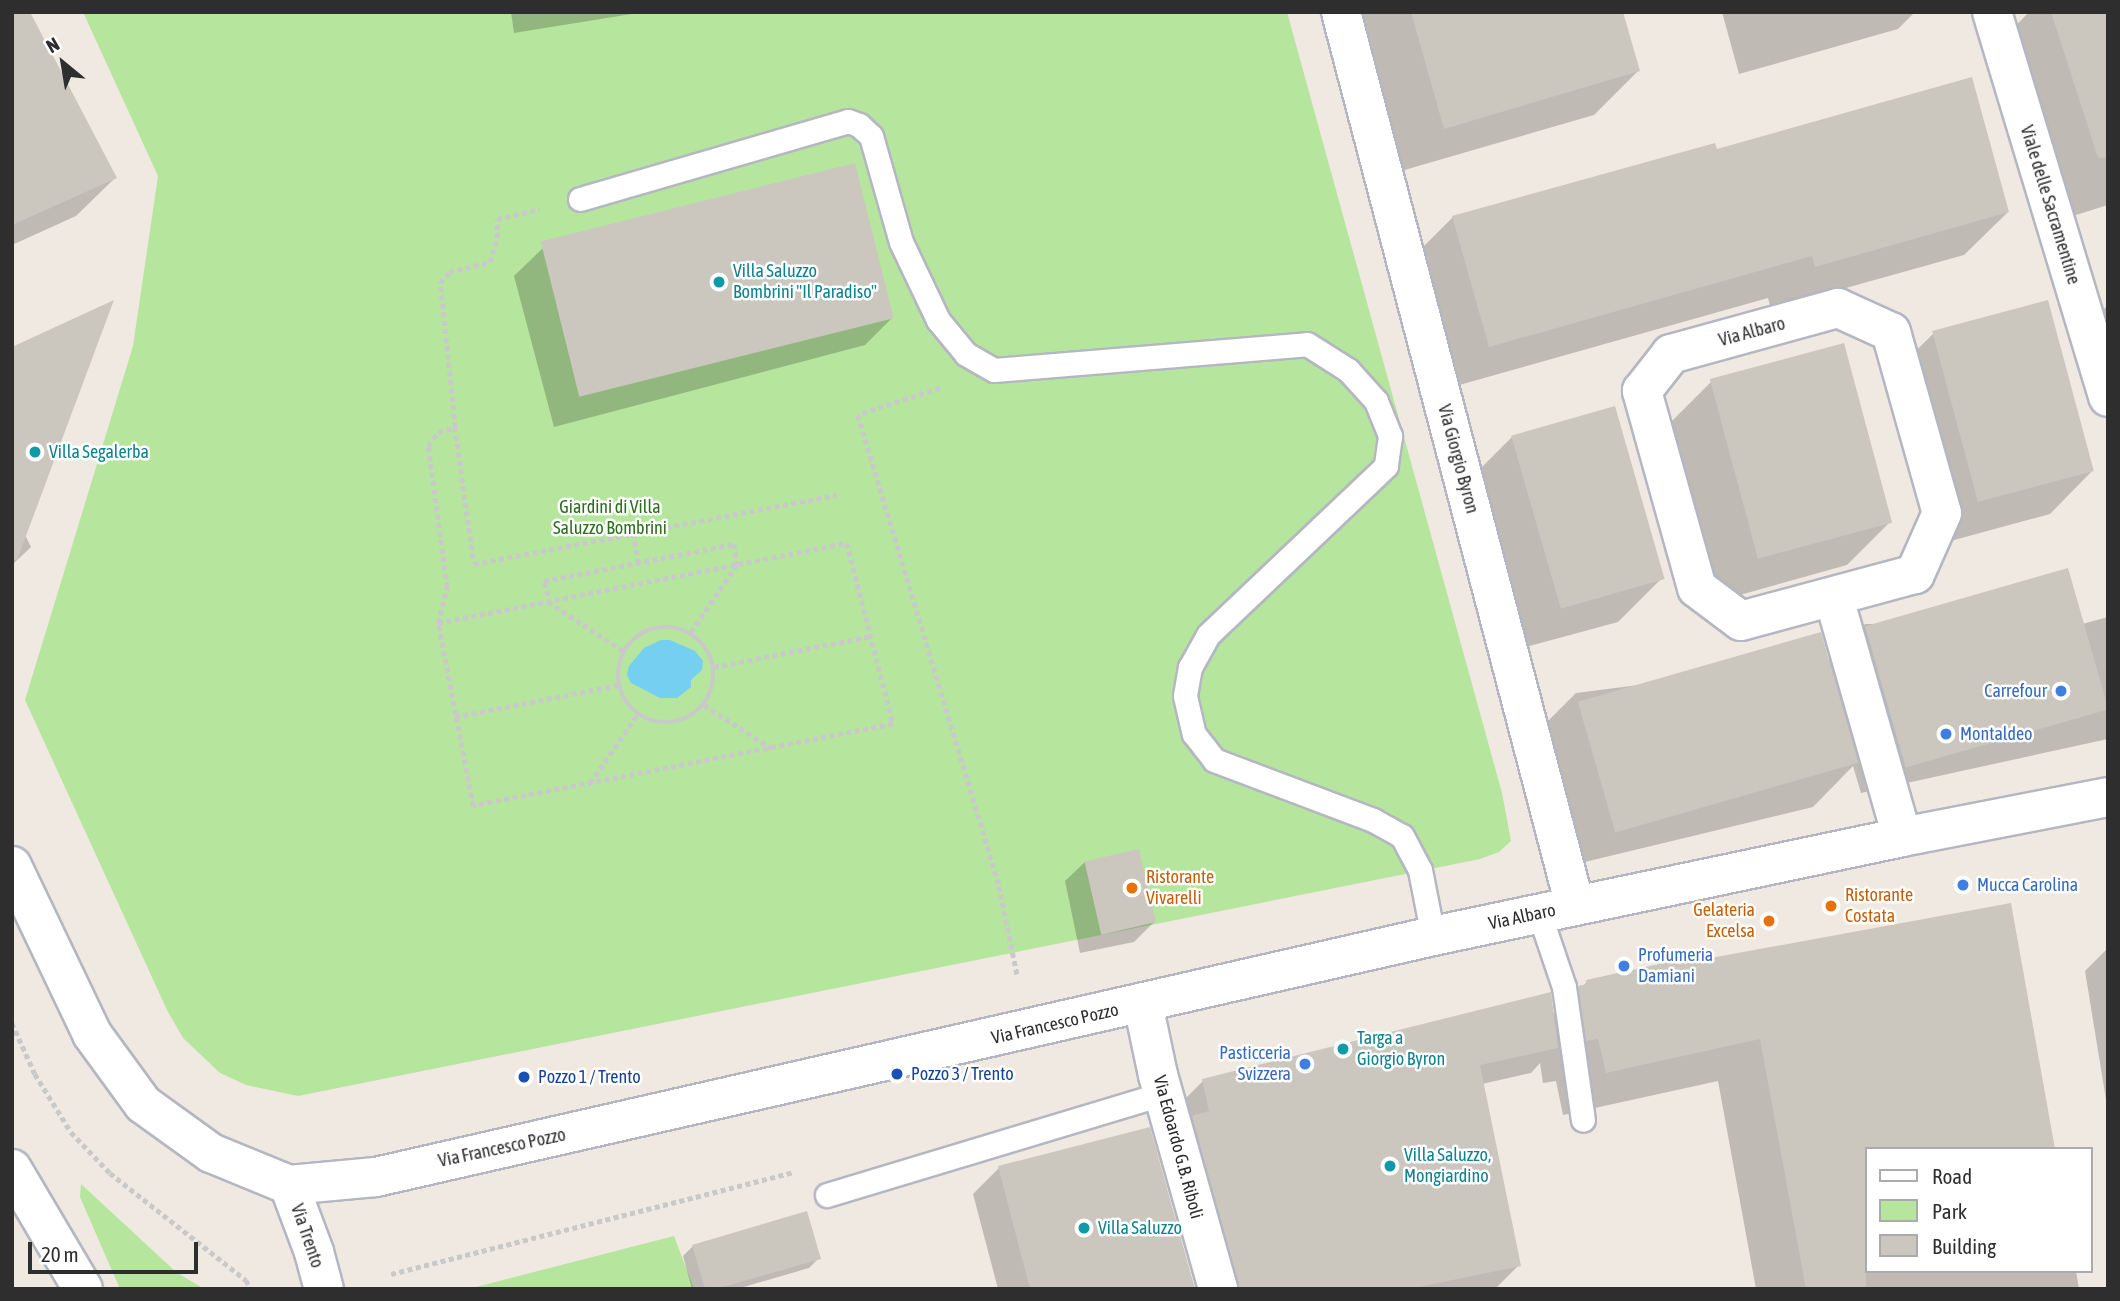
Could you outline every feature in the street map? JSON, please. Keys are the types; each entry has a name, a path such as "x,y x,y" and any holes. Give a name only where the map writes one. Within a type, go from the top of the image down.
{"street":[{"name":"Via Giorgio Byron","path":"1341,12 1557,909"},
{"name":"Viale delle Sacramentine","path":"1992,12 2108,397"},
{"name":"Via Albaro","path":"1838,308 1891,332 1942,513 1915,574 1835,598 1741,621 1697,588 1642,391 1671,354 1838,308"},
{"path":"1835,598 1902,837"},
{"name":"Via Albaro","path":"1143,1004 1557,909 2108,797"},
{"name":"Via Francesco Pozzo","path":"12,866 92,1034 143,1104 211,1153 289,1185 376,1177 1143,1004"},
{"name":"Via Edoardo G.B. Riboli","path":"1143,1004 1164,1093 1218,1289"},
{"path":"12,1169 83,1289"},
{"name":"Via Trento","path":"289,1185 314,1252 324,1289"}],"lane":[{"path":"580,199 848,121 859,125 871,136 901,242 938,320 966,355 994,370 1307,344 1348,370 1376,401 1390,436 1386,466 1208,635 1191,667 1185,696 1194,734 1214,760 1373,820 1402,836 1420,870 1433,936"},
{"path":"1557,909 1564,987 1584,1120"},
{"path":"827,1195 1164,1093"}],"path":[{"path":"580,199 497,219 490,262 449,272 440,283 455,427 474,564 837,495"},
{"path":"994,370 858,415 999,886 1017,974"},
{"path":"438,623 550,604 847,543 893,724 473,806 438,623 447,587 428,446 438,432 455,427"},
{"path":"634,533 638,562"},
{"path":"623,651 550,604 544,580 734,544 737,565 691,633"},
{"path":"662,626 691,633 702,642 714,667 711,693 704,705 693,715 665,724 637,715 618,685 617,674 623,651 646,630 662,626"},
{"path":"714,667 872,636"},
{"path":"455,717 618,685"},
{"path":"704,705 771,749"},
{"path":"589,784 637,715"},
{"path":"12,1023 35,1074 71,1132 110,1173 246,1279 251,1289"},
{"path":"391,1274 800,1170"}],"green space":[{"name":"Giardini di Villa Saluzzo Bombrini","path":"83,12 1287,12 1502,793 1511,841 1499,852 1480,859 298,1096 246,1085 220,1073 183,1038 167,1010 25,700 133,346 158,176"},
{"path":"81,1184 176,1272 204,1289 120,1289 80,1197"},
{"path":"674,1236 694,1289 468,1289"}],"water":[{"path":"661,640 670,640 695,651 703,661 702,670 691,680 691,687 677,698 660,698 631,683 627,675 629,666 644,648"}],"building":[{"path":"12,12 30,12 117,178 12,225"},
{"path":"1411,12 1623,12 1640,71 1444,129"},
{"path":"2051,12 2108,12 2108,157 2098,158"},
{"path":"1972,77 2009,212 1815,267 1812,256 1489,347 1452,216 1715,143 1717,149"},
{"name":"Villa Saluzzo Bombrini \"Il Paradiso\"","path":"855,163 894,318 579,397 541,241"},
{"name":"Villa Segalerba","path":"114,300 17,560 12,559 12,347"},
{"path":"2048,300 2094,471 1978,502 1932,331"},
{"path":"1844,343 1892,523 1758,559 1710,379"},
{"path":"1615,406 1665,579 1561,609 1511,436"},
{"path":"2068,568 2108,709 1906,767 1865,626"},
{"path":"1821,632 1858,763 1615,832 1578,702"},
{"name":"Ristorante Vivarelli","path":"1139,849 1156,922 1101,935 1084,862"},
{"path":"2011,903 2055,1147 1864,1147 1866,1289 1806,1289 1760,1039 1606,1073 1598,1039 1586,1041 1578,986 1587,984 1586,980 1677,960 1678,964"},
{"name":"Villa Saluzzo, Mongiardino","path":"1551,992 1558,1048 1480,1065 1521,1266 1409,1289 1239,1289 1192,1116 1209,1111 1202,1079"},
{"name":"Villa Saluzzo","path":"1150,1127 1195,1289 1030,1289 998,1166"},
{"path":"807,1211 821,1259 716,1289 705,1289 692,1245"}],"place":[{"name":"Villa Saluzzo Bombrini \"Il Paradiso\"","path":"719,282"},
{"name":"Villa Segalerba","path":"35,452"},
{"name":"Carrefour","path":"2061,691"},
{"name":"Montaldeo","path":"1946,734"},
{"name":"Mucca Carolina","path":"1963,885"},
{"name":"Ristorante Vivarelli","path":"1132,888"},
{"name":"Ristorante Costata","path":"1831,906"},
{"name":"Gelateria Excelsa","path":"1769,921"},
{"name":"Profumeria Damiani","path":"1624,966"},
{"name":"Targa a Giorgio Byron","path":"1343,1049"},
{"name":"Pasticceria Svizzera","path":"1305,1064"},
{"name":"Pozzo 3 / Trento","path":"897,1074"},
{"name":"Pozzo 1 / Trento","path":"524,1077"},
{"name":"Villa Saluzzo, Mongiardino","path":"1390,1166"},
{"name":"Villa Saluzzo","path":"1084,1228"}]}
